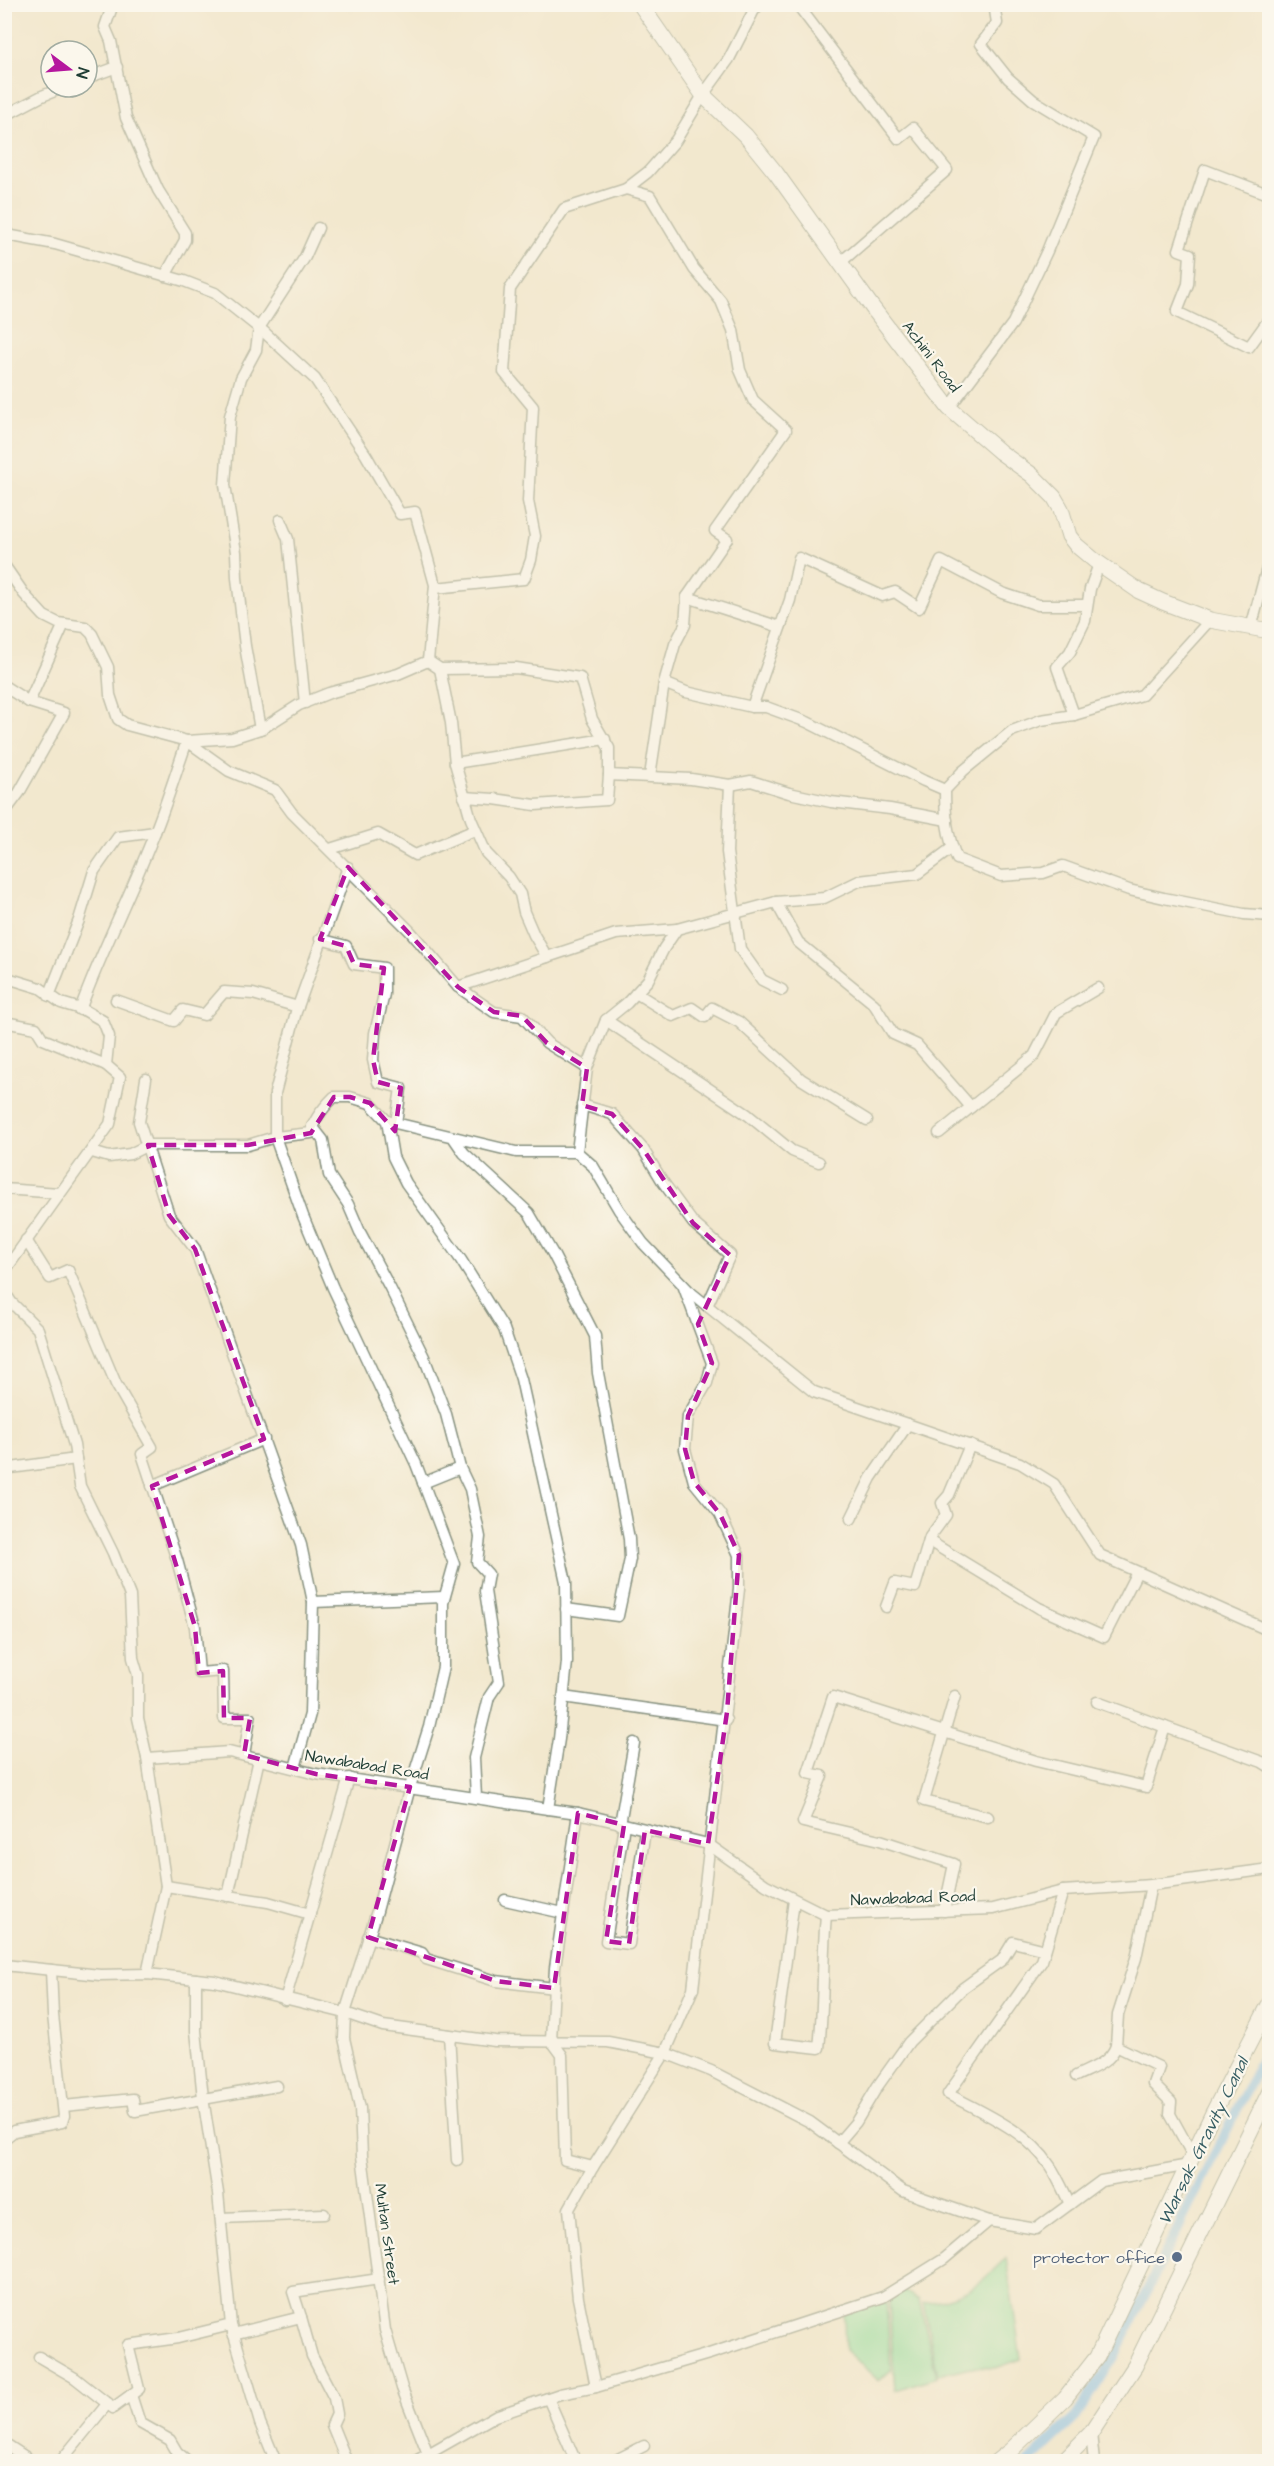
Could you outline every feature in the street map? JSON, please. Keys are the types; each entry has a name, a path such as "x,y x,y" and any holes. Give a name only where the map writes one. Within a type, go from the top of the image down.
{"main road":[{"name":"Achini Road","path":"640,4 703,95 746,136 776,173 872,307 949,408 1000,452 1032,475 1054,496 1061,508 1069,536 1076,545 1139,591 1210,620 1269,631"},
{"path":"996,2462 1011,2451 1065,2398 1097,2357 1269,2003"},
{"path":"1062,2462 1091,2433 1135,2366 1269,2091"}],"street":[{"path":"113,4 105,27 111,41 126,118 158,190 185,233 185,240 165,276"},
{"path":"435,588 524,579 531,560 535,536 528,501 533,407 504,372 510,289 564,209 626,189 648,172 676,140 703,95 729,59 754,10 760,4"},
{"path":"797,4 899,139 913,129 947,170 841,262"},
{"path":"949,408 1013,322 1047,251 1094,136 1033,100 1008,78 981,44 997,23 994,4"},
{"path":"99,74 117,67"},
{"path":"4,116 39,98"},
{"path":"1269,195 1205,170 1179,250 1190,255 1188,284 1177,312 1250,347 1269,318"},
{"path":"626,189 650,196 694,269 721,301 733,330 740,370 753,400 786,430 715,531 727,539 687,597 685,625 675,644 664,683 650,776"},
{"path":"260,729 245,646 236,552 225,485 230,416 241,378 256,350 259,328 305,257 318,228"},
{"path":"4,231 12,236 55,244 215,293 259,328 315,379 366,454 400,514 415,512 435,588 428,661"},
{"path":"280,520 288,540 305,703"},
{"path":"1251,628 1269,557"},
{"path":"752,707 790,600 799,558 882,596 895,592 919,608 942,561 1002,593 1038,605 1087,605"},
{"path":"1074,715 1057,667 1070,652 1085,621 1089,589 1099,564"},
{"path":"4,565 24,594 44,616 64,624 85,627 92,634 108,667 110,695 118,719 127,725 187,741 232,738 260,729 305,703 329,693 398,674 428,661"},
{"path":"687,597 780,627"},
{"path":"1210,620 1142,695 1074,715 1041,720 1012,731 963,771 945,789 945,813 952,848 957,859 1002,876 1043,873 1063,866 1129,890 1153,896 1244,914 1269,916"},
{"path":"29,702 64,624"},
{"path":"428,661 440,669 516,668 580,678 592,719 609,748 608,800 535,805 464,797"},
{"path":"440,669 451,723 455,764 475,830 486,853 510,877 520,894 524,912 534,935 548,957"},
{"path":"664,683 686,692 752,707 766,707 807,722 924,781 945,789"},
{"path":"4,686 29,702 64,713 19,793 4,813"},
{"path":"455,764 605,739"},
{"path":"80,1010 99,957 155,832 187,741"},
{"path":"187,741 229,771 275,790 292,813 410,931 458,987 494,1012 522,1016 547,1043 587,1068"},
{"path":"609,775 650,776 730,784 751,781 789,793 831,802 947,820"},
{"path":"730,784 727,852 740,949 762,980 782,990"},
{"path":"330,849 378,834 415,855 475,830"},
{"path":"49,996 79,920 94,871 118,837 155,832"},
{"path":"458,987 616,934 677,929 776,902 824,898 859,880 917,874 952,848"},
{"name":"Multan Street","path":"348,867 320,939 274,1093 275,1137 303,1216 333,1288 423,1483 454,1564 444,1597 443,1667 429,1726 377,1911 345,2013 344,2038 360,2108 362,2156 386,2330 402,2388 428,2454"},
{"path":"776,902 798,942 874,1004 893,1034 918,1045 971,1107"},
{"path":"577,1152 587,1068 606,1020 648,980 664,948 677,929"},
{"path":"320,939 346,946 354,964 384,968 384,994 375,1033 373,1060 378,1082 401,1088 391,1122 393,1157 406,1183 461,1260 504,1329 521,1379 566,1582 567,1662 548,1809"},
{"path":"4,977 40,988 61,1003 103,1021 109,1035 106,1065"},
{"path":"939,1133 1034,1056 1056,1013 1098,988"},
{"path":"116,1000 174,1021 183,1010 204,1014 224,992 253,994 298,1007"},
{"path":"636,993 673,1016 692,1008 705,1017 711,1008 739,1022 801,1079 867,1120"},
{"path":"606,1020 748,1115 792,1151 819,1162"},
{"path":"4,1022 36,1028 43,1038 106,1065 120,1077 110,1125 4,1272"},
{"path":"146,1079 139,1122 169,1215 195,1249 264,1439 300,1545 313,1602 310,1714 295,1768"},
{"path":"92,1152 109,1157 130,1154 148,1145 248,1145 275,1137 311,1133 312,1126 334,1097 350,1097 370,1103 391,1122 516,1152 577,1152 593,1166 619,1210 643,1243 683,1286 814,1392 1020,1463 1054,1484 1100,1555 1269,1632"},
{"path":"582,1105 612,1114 643,1149 663,1182 693,1222 730,1255 706,1306"},
{"path":"312,1126 323,1140 329,1175 348,1204 424,1357 446,1414 460,1468 470,1489 480,1537 477,1562 488,1574 485,1591 499,1682 489,1697 474,1758 476,1797"},
{"path":"453,1137 464,1153 529,1213 595,1336 598,1372 616,1466 630,1559 618,1616 566,1609"},
{"path":"4,1189 59,1193"},
{"path":"26,1240 50,1278 68,1270 116,1384 152,1447 142,1454 177,1560 195,1627 199,1673 223,1671 224,1718 249,1718 244,1755"},
{"path":"596,2387 578,2298 569,2209 665,2053 693,1989 708,1844 726,1720 727,1683 739,1589 739,1555 720,1514 694,1482 685,1449 688,1416 707,1383 712,1363 683,1286"},
{"path":"4,1291 10,1302 38,1329 74,1445 80,1486 113,1553 130,1596 133,1658 138,1675 138,1718 147,1758 166,1886 147,1974"},
{"path":"851,1519 871,1478 908,1424"},
{"path":"152,1486 264,1439"},
{"path":"886,1607 895,1583 915,1587 929,1540 946,1515 942,1503 948,1495 970,1445"},
{"path":"4,1469 76,1459"},
{"path":"423,1483 460,1468"},
{"path":"929,1540 1039,1608 1104,1637 1137,1572"},
{"path":"313,1602 367,1602 444,1597"},
{"path":"955,1696 924,1801 988,1817"},
{"path":"563,1697 726,1720"},
{"path":"944,1911 954,1864 880,1840 803,1822 822,1776 808,1773 833,1697 1036,1761 1146,1787 1165,1727"},
{"path":"1097,1702 1262,1761 1269,1767"},
{"path":"634,1743 606,1941 629,1944 645,1830"},
{"name":"Nawababad Road","path":"147,1758 229,1752 316,1774 578,1813 708,1844 766,1886 825,1915 993,1909 1063,1891 1151,1886 1269,1869"},
{"path":"228,1896 259,1759"},
{"path":"285,2000 349,1778"},
{"path":"578,1813 554,1988 551,2040 562,2055 565,2160 593,2167"},
{"path":"166,1886 268,1902 310,1914"},
{"path":"1076,2076 1106,2061 1112,2056 1116,2046 1119,2015 1136,1958 1151,1886"},
{"path":"1063,1891 1042,1961 948,2094 1007,2126 1033,2146 1050,2166 1070,2204"},
{"path":"794,1899 775,2043 819,2048 824,2007 822,1953 825,1915"},
{"path":"505,1900 563,1913"},
{"path":"368,1937 422,1953 426,1959 496,1981 554,1988"},
{"path":"838,2143 856,2121 909,2042 963,1988 1002,1960 1013,1942 1045,1950"},
{"path":"4,1965 100,1975 147,1974 215,1981 345,2013 383,2026 495,2041 608,2042 665,2053 731,2081 810,2122 903,2191 989,2221 1036,2229 1101,2181 1191,2161 1170,2114 1171,2102 1154,2084 1159,2067 1116,2046"},
{"path":"4,2139 14,2131 62,2122 64,2106 53,2015 51,1970"},
{"path":"196,1979 196,2031 232,2329 260,2423 276,2462"},
{"path":"449,2035 457,2160"},
{"path":"64,2106 133,2099 135,2111 277,2086"},
{"path":"220,2218 324,2214"},
{"path":"414,2462 495,2415 548,2398 596,2387 709,2354 883,2297 944,2259 989,2221"},
{"path":"347,2462 332,2425 337,2414 334,2398 312,2356 293,2292 379,2280"},
{"path":"39,2357 75,2378 114,2408 139,2389 128,2345 301,2317"},
{"path":"131,2395 141,2423 170,2440 177,2452 189,2462"},
{"path":"548,2398 576,2462"},
{"path":"60,2462 108,2403"},
{"path":"1091,2433 1094,2462"},
{"path":"4,2443 33,2462"},
{"path":"612,2462 644,2446"},
{"path":"1268,2462 1269,2456"}],"highlighted area":[{"path":"348,867 458,987 494,1012 522,1016 547,1043 587,1068 582,1105 612,1114 643,1149 693,1223 730,1255 698,1324 712,1363 688,1416 685,1449 694,1482 720,1514 739,1555 727,1712 708,1844 645,1830 629,1944 606,1941 624,1825 578,1813 554,1988 496,1981 368,1937 410,1787 316,1774 244,1755 250,1718 224,1718 223,1671 199,1673 195,1627 152,1486 264,1439 195,1249 169,1215 148,1145 248,1145 311,1133 334,1097 350,1097 370,1103 395,1131 401,1088 378,1082 373,1060 384,968 354,964 346,946 320,939"}],"green space":[{"path":"1006,2258 1021,2359 996,2368 970,2367 938,2375 923,2303 950,2298 969,2290"},
{"path":"902,2289 919,2300 937,2377 895,2390 889,2300"},
{"path":"886,2299 891,2370 879,2381 845,2350 844,2314"}],"waterway":[{"name":"Warsak Gravity Canal","path":"1028,2462 1076,2417 1114,2357 1270,2043"}],"place":[{"name":"protector office","path":"1177,2257"}]}
